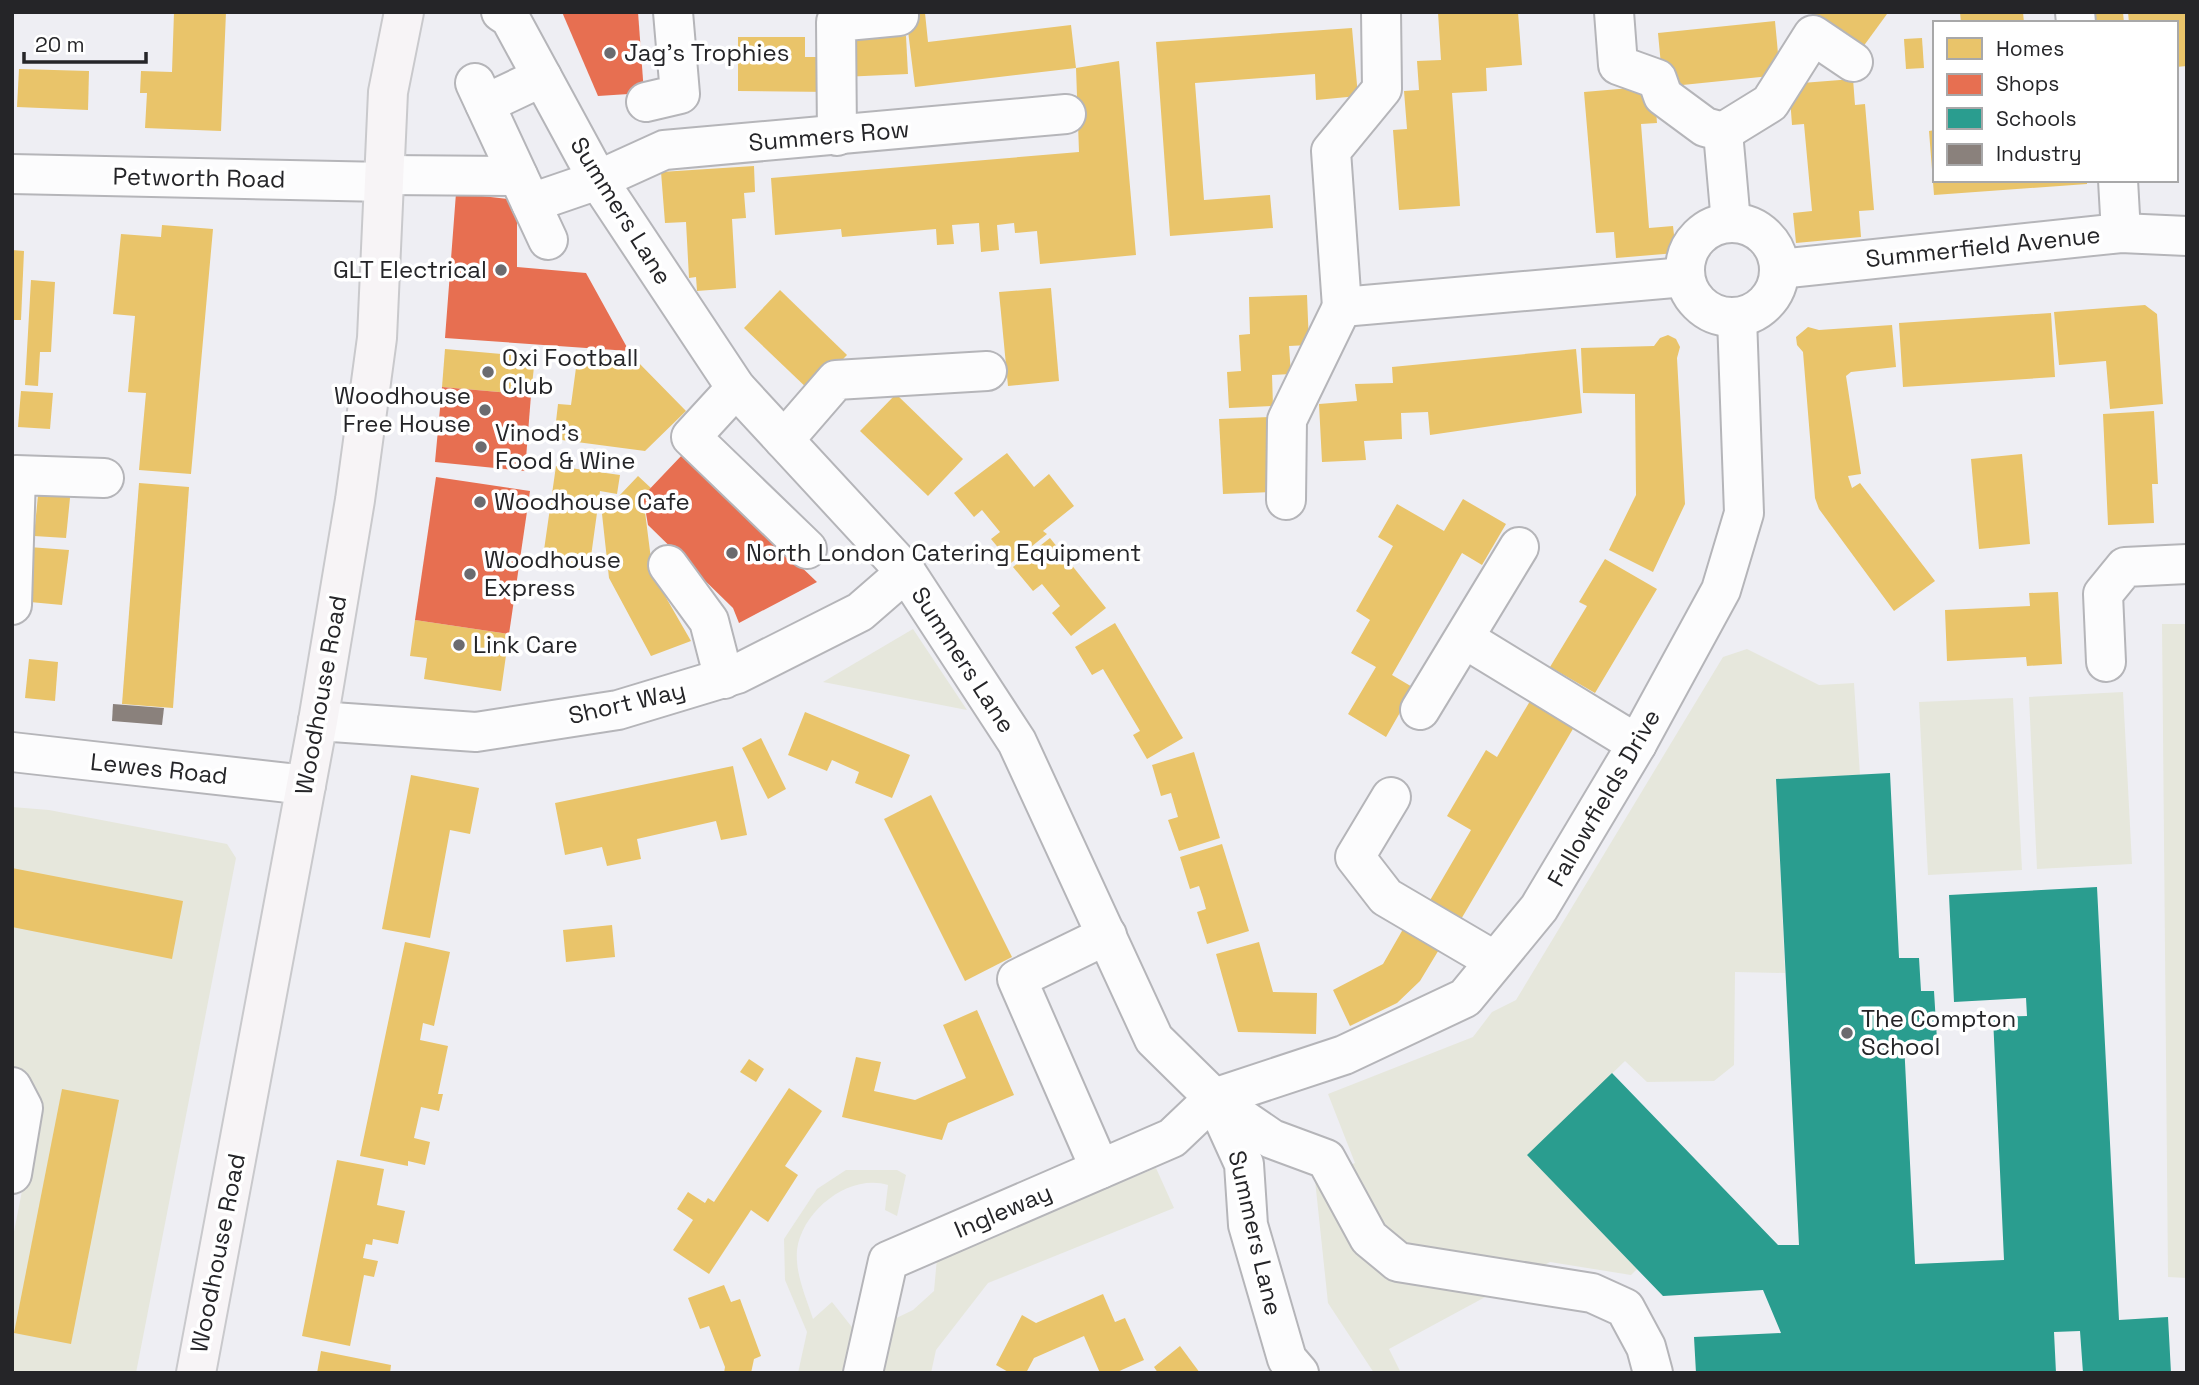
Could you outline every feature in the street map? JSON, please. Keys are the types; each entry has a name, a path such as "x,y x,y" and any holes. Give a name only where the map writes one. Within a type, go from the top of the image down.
{"main road":[{"name":"Woodhouse Road","path":"196,1373 318,721 355,500 377,338 388,92 404,12"}],"street":[{"path":"646,102 680,94 673,12"},
{"path":"1286,500 1287,420 1342,307 1331,151 1382,89 1381,12"},
{"path":"1614,12 1618,65 1657,79 1663,96 1714,130 1731,223"},
{"name":"Summers Lane","path":"509,14 598,180 736,388 906,572 1017,743 1154,1039 1214,1098 1244,1164 1248,1225 1287,1359 1299,1373"},
{"path":"836,136 836,22 899,16"},
{"path":"1714,130 1770,103 1813,35 1853,62"},
{"path":"542,77 480,94 548,240"},
{"name":"Summers Row","path":"525,190 598,180 664,150 1066,114"},
{"name":"Petworth Road","path":"12,174 386,179 525,190"},
{"path":"2118,182 2121,233"},
{"path":"1731,223 1743,224 1765,236 1777,256 1779,269 1772,296 1751,314 1737,317 1725,317 1703,308 1688,288 1685,277 1685,265 1693,244 1709,229 1731,223"},
{"name":"Summerfield Avenue","path":"1779,269 2121,233 2187,236"},
{"path":"1342,307 1685,277"},
{"name":"Fallowfields Drive","path":"1214,1098 1344,1055 1465,998 1539,908 1637,744 1721,590 1744,513 1737,317"},
{"path":"784,440 836,380 987,371"},
{"path":"736,388 691,437 807,548"},
{"path":"12,605 16,475 104,478"},
{"path":"1419,710 1519,547"},
{"path":"2106,662 2103,593 2125,567 2187,564"},
{"path":"668,565 709,621 724,678"},
{"name":"Short Way","path":"318,721 476,732 618,710 724,678 860,611 906,572"},
{"path":"1465,639 1637,744"},
{"name":"Lewes Road","path":"12,752 306,785"},
{"path":"1391,797 1355,857 1386,897 1495,961"},
{"path":"1100,1169 1017,979 1107,935"},
{"path":"12,1087 23,1108 12,1174"},
{"path":"1214,1098 1272,1139 1326,1159 1369,1238 1398,1262 1592,1293 1625,1308 1646,1347 1653,1373"},
{"name":"Ingleway","path":"863,1373 888,1261 1172,1138 1214,1098"}],"shaded area":[{"path":"2162,624 2187,624 2187,1278 2168,1277"},
{"path":"913,629 967,710 823,682"},
{"path":"1747,649 1819,685 1854,683 1860,775 1776,779 1785,973 1735,972 1734,1065 1714,1081 1647,1082 1625,1061 1528,1155 1637,1269 1631,1275 1550,1262 1389,1349 1401,1373 1374,1373 1328,1303 1315,1180 1355,1163 1328,1094 1473,1037 1492,1012 1516,1000 1723,657"},
{"path":"2123,692 2132,864 2037,869 2029,697"},
{"path":"2013,698 2022,870 1928,875 1919,702"},
{"path":"12,807 49,810 227,844 236,858 136,1373 12,1373 12,1242 37,1114 21,1074 12,1068"},
{"path":"1156,1168 1174,1208 988,1283 936,1350 931,1373 873,1373 884,1324 913,1310 934,1291 937,1258"},
{"path":"846,1170 897,1170 906,1175 897,1216 885,1210 888,1185 873,1183 858,1184 830,1198 808,1221 801,1235 797,1259 813,1319 832,1302 855,1331 846,1373 798,1373 807,1332 785,1280 784,1239 817,1189"}],"building: Homes":[{"path":"174,12 226,12 221,131 145,128 147,93 140,93 141,71 172,72"},
{"path":"1438,12 1518,12 1522,65 1486,68 1487,91 1452,93 1460,206 1399,210 1393,130 1407,129 1404,91 1419,90 1417,61 1441,60"},
{"path":"1809,12 1884,12 1887,14 1860,51"},
{"path":"1960,12 2023,12 2024,21 1961,21"},
{"path":"2085,12 2123,12 2124,21 2085,21"},
{"path":"2128,12 2187,12 2187,66 2178,67 2178,21 2129,21"},
{"path":"925,13 928,42 1071,25 1076,68 915,87 906,15"},
{"path":"1775,21 1780,75 1663,87 1658,33"},
{"path":"1352,28 1358,96 1316,100 1315,74 1195,83 1204,200 1270,195 1273,228 1170,236 1156,42"},
{"path":"906,36 908,74 842,77 840,39"},
{"path":"738,37 805,37 805,57 832,57 832,92 738,91"},
{"path":"1922,38 1924,68 1906,69 1904,39"},
{"path":"1119,61 1136,255 1040,264 1037,231 1015,233 1014,223 997,225 999,250 981,252 979,223 952,225 954,244 937,245 936,229 842,237 841,229 775,235 771,178 1079,152 1076,68"},
{"path":"19,69 89,71 88,110 17,107"},
{"path":"1853,79 1855,105 1865,104 1874,210 1859,211 1861,237 1796,243 1793,213 1812,211 1804,124 1792,125 1789,84"},
{"path":"1654,86 1657,123 1641,124 1649,228 1673,226 1676,253 1616,258 1614,232 1596,233 1584,92"},
{"path":"1933,130 1933,182 2087,184 1934,195 1929,131"},
{"path":"754,166 755,192 744,193 746,218 732,219 736,288 697,291 696,277 689,278 686,222 665,223 661,172"},
{"path":"162,225 213,229 191,474 139,470 146,393 128,392 135,316 113,314 121,234 161,237"},
{"path":"12,250 24,251 21,320 12,320"},
{"path":"31,280 55,282 51,352 40,352 38,386 25,385"},
{"path":"1051,288 1059,381 1008,386 999,292"},
{"path":"780,290 847,355 811,392 744,328"},
{"path":"1307,295 1309,345 1289,346 1291,374 1272,375 1273,406 1229,408 1227,372 1241,371 1239,335 1250,334 1249,297"},
{"path":"2145,305 2157,314 2163,404 2110,409 2106,361 2059,365 2054,312"},
{"path":"2051,313 2055,377 1903,387 1899,323"},
{"path":"1892,325 1896,367 1851,372 1846,376 1861,474 1848,476 1852,488 1860,483 1935,581 1894,611 1819,509 1815,498 1803,352 1797,345 1796,337 1808,327 1819,330"},
{"path":"1668,335 1676,339 1680,347 1677,358 1685,504 1653,572 1609,550 1636,495 1635,394 1583,393 1581,348 1654,346 1660,338"},
{"name":"Oxi Football Club","path":"445,349 535,357 531,395 442,387"},
{"path":"1576,349 1582,413 1430,435 1428,412 1401,413 1402,439 1364,441 1366,460 1322,462 1319,404 1357,401 1355,384 1393,383 1392,367"},
{"path":"578,353 636,360 686,411 645,451 554,439 558,404 571,405"},
{"path":"21,391 53,393 50,429 18,427"},
{"path":"896,394 963,459 928,496 860,431"},
{"path":"2154,411 2158,484 2152,484 2154,523 2108,525 2103,414"},
{"path":"1270,417 1274,492 1223,494 1219,419"},
{"path":"1007,453 1034,487 1049,474 1074,506 1043,531 1047,534 1011,563 991,539 1000,532 982,510 974,517 954,493"},
{"path":"2022,454 2030,544 1979,549 1971,459"},
{"path":"556,466 620,475 617,494 600,491 589,571 542,564"},
{"path":"638,476 651,488 643,496 653,575 691,641 651,656 609,578 602,514"},
{"path":"139,483 189,487 173,708 122,704"},
{"path":"39,485 71,488 66,538 34,536"},
{"path":"1463,499 1506,524 1482,565 1462,553 1392,675 1414,688 1386,737 1348,714 1376,667 1351,653 1370,620 1356,611 1393,546 1378,537 1397,504 1444,531"},
{"path":"1050,538 1106,608 1071,636 1052,613 1060,606 1042,584 1033,591 1013,567"},
{"path":"29,547 69,550 62,605 30,602"},
{"path":"1605,559 1657,589 1595,693 1550,667 1587,606 1579,602"},
{"path":"2058,592 2062,664 2027,666 2026,657 1947,661 1945,610 2030,606 2029,593"},
{"name":"Link Care","path":"415,620 509,634 501,691 424,679 427,658 410,656"},
{"path":"1115,623 1183,738 1147,759 1133,735 1140,731 1103,669 1092,675 1075,647"},
{"path":"29,659 58,662 55,701 25,698"},
{"path":"1533,696 1577,722 1460,921 1429,902 1471,830 1447,816 1486,750 1497,757"},
{"path":"805,712 910,755 892,798 855,783 859,772 832,760 827,771 788,755"},
{"path":"761,738 786,789 768,799 742,748"},
{"path":"1194,752 1220,838 1179,851 1168,820 1178,817 1171,793 1161,796 1152,765"},
{"path":"733,766 747,835 721,840 716,821 637,839 641,859 607,866 602,847 565,855 555,803"},
{"path":"411,775 479,788 470,834 450,830 430,938 382,929"},
{"path":"931,795 1012,957 965,981 884,819"},
{"path":"1222,844 1249,931 1207,944 1197,912 1206,909 1203,898 1199,886 1190,889 1180,857"},
{"path":"12,868 183,901 172,959 12,927"},
{"path":"1410,917 1446,938 1420,981 1397,1003 1350,1026 1333,990 1383,964"},
{"path":"612,925 615,957 566,962 563,930"},
{"path":"405,942 450,952 434,1026 423,1023 420,1040 448,1046 438,1094 443,1094 439,1111 421,1107 414,1138 430,1142 425,1165 408,1161 408,1166 360,1156"},
{"path":"1259,942 1273,992 1317,993 1316,1034 1238,1032 1216,954"},
{"path":"977,1010 1014,1095 948,1123 942,1140 842,1117 856,1057 881,1062 874,1091 915,1100 966,1078 943,1025"},
{"path":"749,1059 764,1069 756,1082 740,1072"},
{"path":"789,1088 822,1111 785,1166 798,1175 768,1222 751,1210 709,1274 673,1250 693,1220 677,1209 688,1192 705,1203 708,1198 714,1202"},
{"path":"62,1089 119,1100 71,1344 14,1333"},
{"path":"337,1160 384,1169 377,1205 405,1211 398,1244 373,1239 372,1245 366,1244 363,1258 378,1261 374,1277 364,1275 350,1346 302,1336"},
{"path":"724,1285 731,1302 740,1299 761,1356 754,1359 751,1373 724,1373 725,1367 709,1326 700,1329 688,1298"},
{"path":"1103,1294 1115,1322 1125,1318 1144,1360 1115,1373 1100,1373 1084,1336 1034,1358 1026,1373 1010,1373 996,1365 1022,1315 1036,1323"},
{"path":"1180,1346 1200,1373 1158,1373 1154,1367"},
{"path":"321,1351 391,1365 390,1373 317,1373"}],"building: Shops":[{"name":"Jag's Trophies","path":"562,12 638,12 644,93 598,96"},
{"name":"GLT Electrical","path":"456,193 517,200 517,267 586,273 629,351 445,338"},
{"path":"442,387 531,395 525,471 435,462"},
{"name":"North London Catering Equipment","path":"683,454 817,582 739,623 733,608 648,525 643,496"},
{"path":"436,477 530,491 509,634 415,620"}],"building: Schools":[{"path":"1890,773 1899,958 1919,958 1921,991 1934,991 1937,1040 1904,1042 1915,1264 2004,1260 1993,1017 2027,1016 2026,998 1954,1002 1949,895 2097,887 2119,1320 2168,1317 2171,1373 2083,1373 2080,1331 2054,1332 2056,1373 1696,1373 1694,1337 1781,1333 1763,1290 1663,1296 1527,1155 1612,1073 1778,1245 1799,1245 1776,779"}],"building: Industry":[{"path":"113,704 164,708 162,725 112,721"}],"place":[{"name":"Jag's Trophies","path":"610,53"},
{"name":"GLT Electrical","path":"501,270"},
{"name":"Oxi Football Club","path":"488,372"},
{"name":"Woodhouse Free House","path":"485,410"},
{"name":"Vinod's Food & Wine","path":"481,447"},
{"name":"Woodhouse Cafe","path":"480,502"},
{"name":"North London Catering Equipment","path":"732,553"},
{"name":"Woodhouse Express","path":"470,574"},
{"name":"Link Care","path":"459,645"},
{"name":"The Compton School","path":"1847,1033"}]}
